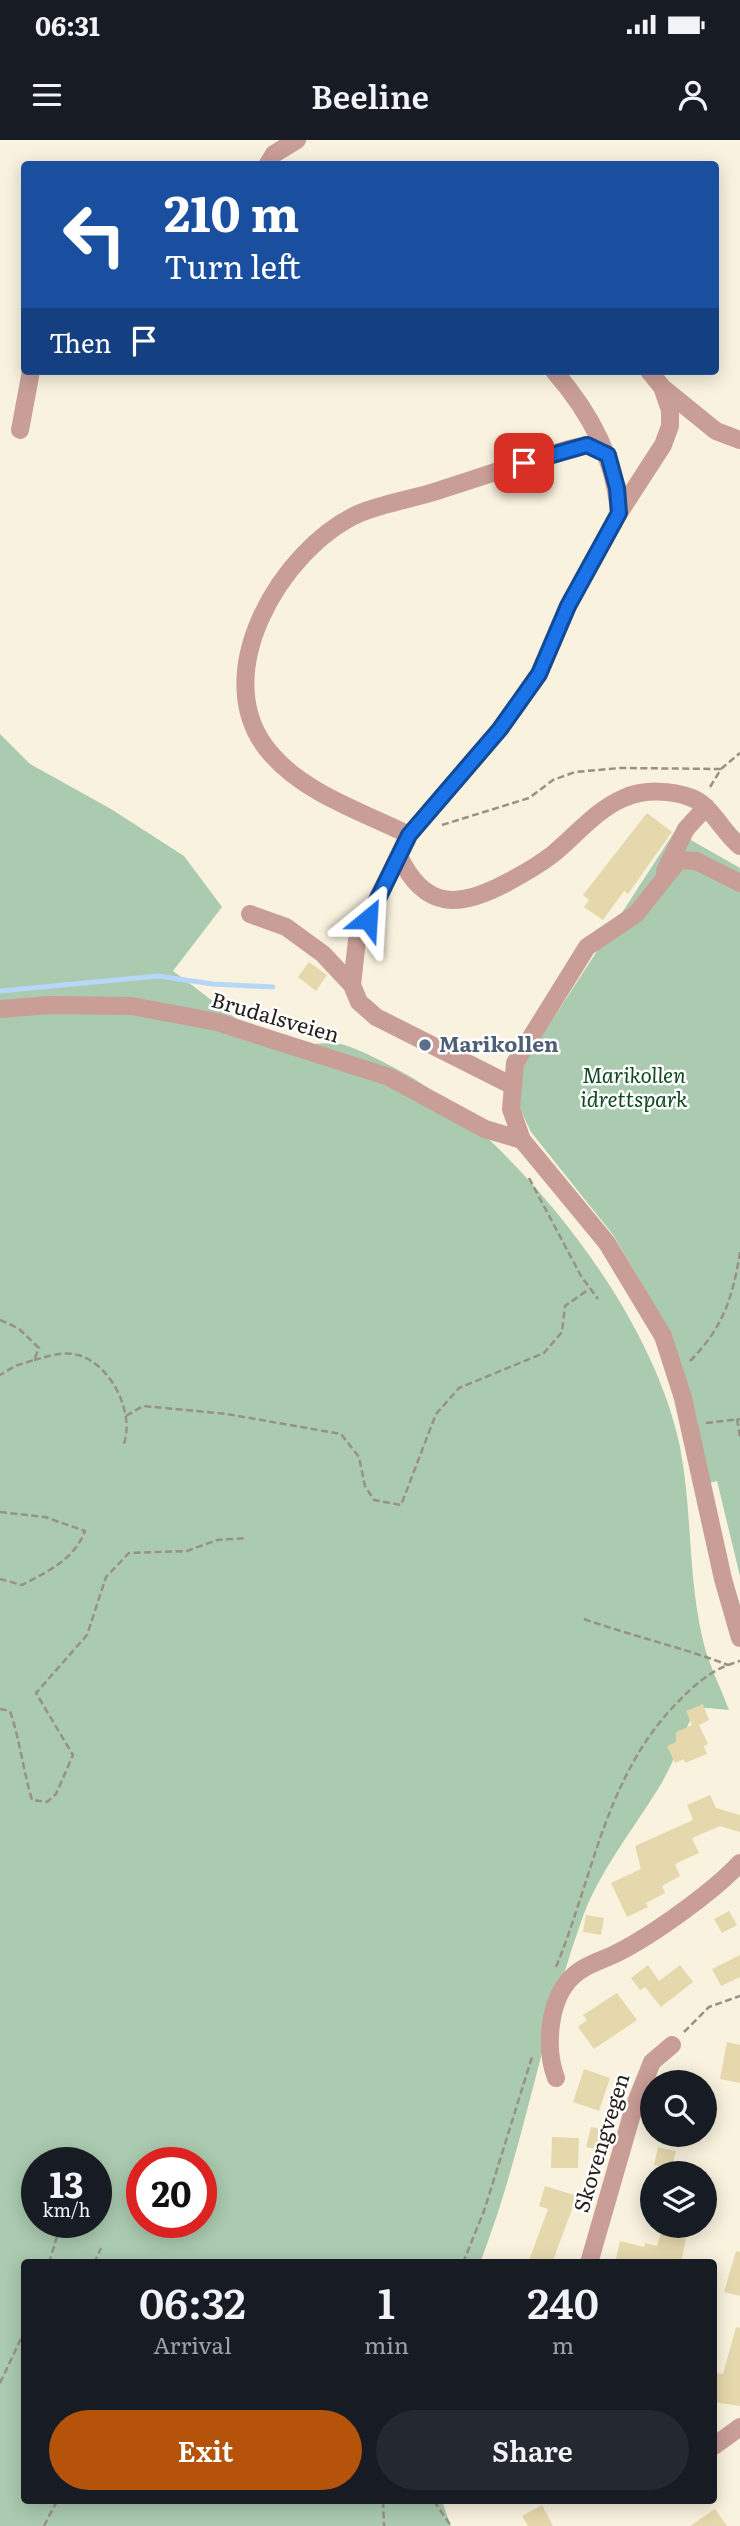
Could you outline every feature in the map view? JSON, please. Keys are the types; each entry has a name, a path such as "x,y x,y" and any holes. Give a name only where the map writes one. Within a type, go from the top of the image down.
{"street":[{"path":"270,161 275,154 297,140"},
{"path":"20,430 30,375"},
{"path":"557,375 584,407 608,455 617,488 619,513"},
{"path":"652,375 662,387 716,431 740,440"},
{"path":"352,985 357,940 409,835 500,729 539,674 568,606 619,513 663,445 670,426 670,410 662,387"},
{"path":"409,835 306,784 271,754 255,726 244,690 249,647 277,588 302,554 319,539 360,513 569,449 587,445 608,455"},
{"path":"399,856 408,876 419,888 438,899 460,901 482,896 540,863 622,798 652,792 694,798 706,807 740,846"},
{"path":"661,881 673,849 706,807"},
{"path":"740,883 709,866 684,859 674,864 636,914 595,940 580,957 514,1063 511,1085 511,1109 522,1140 607,1243 663,1336 732,1577 740,1638"},
{"path":"250,914 286,927 303,938 352,985 359,1002 376,1017 511,1085"},
{"name":"Brudalsveien","path":"0,1009 49,1005 132,1006 217,1022 389,1077 485,1129 522,1140"},
{"path":"556,2078 550,2061 551,2030 562,1989 572,1976 620,1952 673,1916 740,1863"},
{"name":"Skovengvegen","path":"590,2259 634,2107 652,2062 671,2045"},
{"path":"717,2444 740,2427"}],"path":[{"path":"706,807 710,785 721,769 740,753"},
{"path":"409,835 529,798 553,780 575,772 620,768 721,769"},
{"path":"528,1175 589,1289 598,1299"},
{"path":"676,1374 703,1346 724,1315 731,1301 740,1252"},
{"path":"126,1416 143,1406 227,1414 281,1426 319,1428 341,1434 359,1457 365,1486 374,1500 401,1505 436,1414 459,1388 544,1353 562,1332 565,1306 589,1289"},
{"path":"0,1320 18,1328 39,1348 34,1360"},
{"path":"0,1376 15,1366 56,1353 79,1355 93,1362 112,1382 126,1416 129,1432 122,1446"},
{"path":"689,1426 739,1419 740,1437"},
{"path":"0,1512 45,1517 85,1531 78,1550 51,1569 22,1585 0,1578"},
{"path":"0,1709 9,1711 18,1734 22,1767 32,1800 47,1802 57,1794 73,1755 36,1693 87,1635 106,1577 129,1553 187,1551 217,1540 246,1538"},
{"path":"584,1619 643,1641 692,1651 728,1665"},
{"path":"556,1968 611,1806 632,1760 654,1728 694,1685 740,1661"},
{"path":"671,2045 709,2007 740,1996"},
{"path":"465,2259 484,2211 539,2034 551,2030"},
{"path":"50,2259 57,2238"},
{"path":"96,2259 101,2248"},
{"path":"0,2383 21,2338"},
{"path":"44,2526 55,2504"},
{"path":"383,2504 384,2526"},
{"path":"436,2504 451,2526"}],"green space":[{"path":"0,734 30,764 111,809 184,856 222,907 173,971 235,1018 272,1041 286,1044 340,1044 383,1062 419,1082 466,1118 506,1156 546,1199 616,1295 644,1346 666,1397 680,1447 687,1494 694,1589 702,1636 729,1710 696,1707 666,1775 607,1868 588,1904 554,2007 508,2179 481,2259 21,2259 21,2504 443,2504 451,2526 0,2526"},
{"name":"Marikollen idrettspark","path":"675,831 740,868 740,1576 717,1481 709,1483 670,1333 614,1236 531,1132 519,1107 523,1065"}],"building":[{"path":"647,813 672,832 628,894 624,891 603,920 584,907 589,900 583,895"},
{"path":"309,962 327,975 316,991 298,977"},
{"path":"703,1704 709,1720 699,1725 708,1744 704,1746 707,1754 685,1763 684,1759 675,1763 667,1746 676,1742 676,1732 692,1725 686,1711"},
{"path":"710,1795 716,1808 740,1815 740,1832 720,1826 692,1838 699,1853 675,1864 680,1876 662,1886 665,1893 646,1903 648,1907 627,1917 611,1883 641,1869 635,1846 693,1820 687,1805"},
{"path":"729,1911 737,1925 722,1933 714,1919"},
{"path":"586,1915 604,1918 601,1935 583,1932"},
{"path":"740,1955 740,1977 721,1986 712,1969"},
{"path":"648,1965 659,1981 680,1965 693,1982 661,2007 645,1987 640,1990 631,1978"},
{"path":"617,1993 637,2020 594,2049 578,2027 587,2020 583,2015"},
{"path":"727,2042 740,2045 740,2083 720,2079"},
{"path":"584,2069 610,2078 599,2111 573,2102"},
{"path":"591,2127 608,2131 604,2151 586,2147"},
{"path":"552,2137 579,2138 578,2168 551,2168"},
{"path":"658,2147 676,2151 673,2161 655,2161"},
{"path":"545,2186 577,2196 553,2259 529,2259 548,2209 539,2206"},
{"path":"659,2238 686,2239 682,2259 616,2259 620,2241 644,2247 645,2243 657,2246"},
{"path":"736,2251 740,2252 740,2296 724,2292"},
{"path":"736,2327 740,2328 740,2406 717,2402 717,2373 723,2374"},
{"path":"542,2505 553,2526 528,2526 522,2516"},
{"path":"715,2509 727,2526 690,2526"}],"waterway":[{"path":"0,991 158,976 213,984 273,987"}],"place":[{"name":"Marikollen","path":"425,1045"}],"route":[{"path":"368,919 409,835 500,729 539,674 568,606 619,513 617,488 608,455 587,445 524,463"}]}
